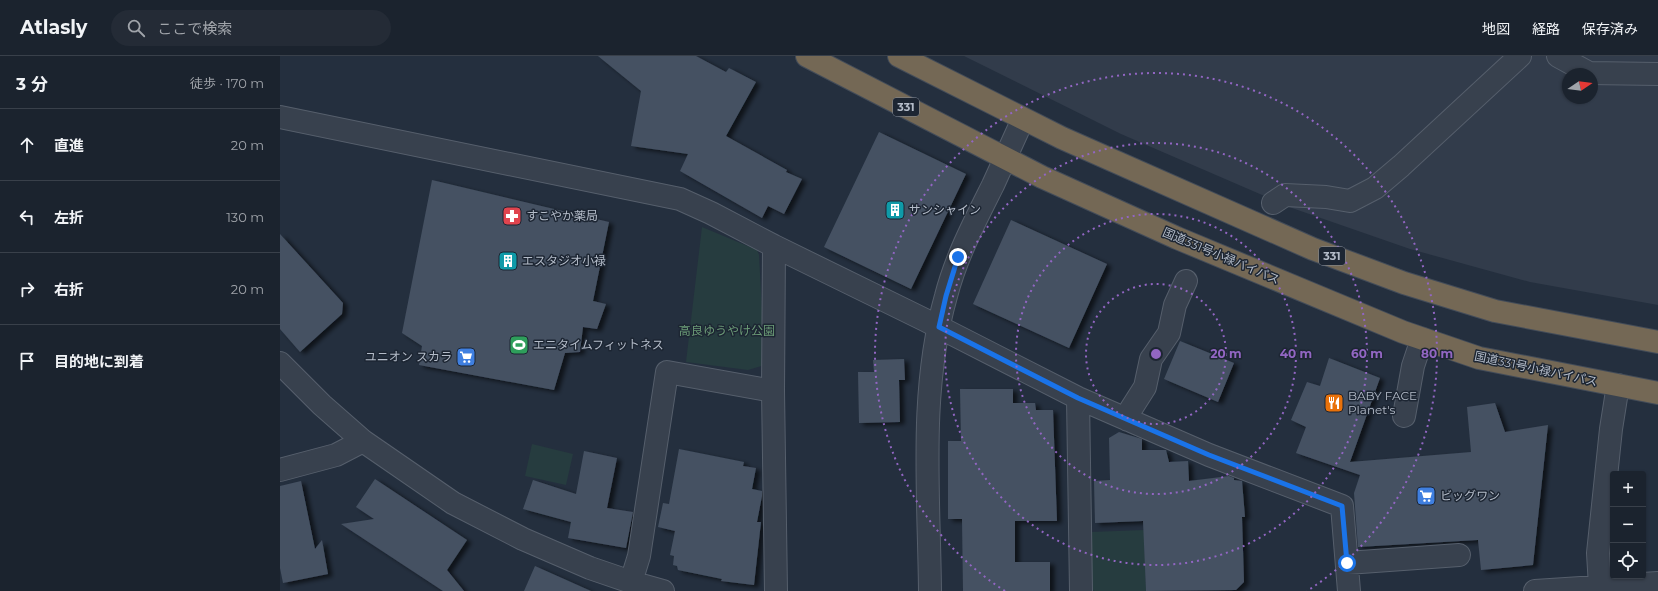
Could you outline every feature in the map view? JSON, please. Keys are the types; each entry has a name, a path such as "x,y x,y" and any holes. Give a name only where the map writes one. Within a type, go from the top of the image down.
{"highway":[{"name":"国道331号小禄バイパス","path":"807,56 1042,178 1177,238 1422,339 1479,358 1658,393"},
{"name":"331","path":"898,56 1076,144 1306,246 1404,283 1495,310 1658,342"}],"street":[{"path":"1274,203 1285,195 1326,197 1350,202 1375,188 1401,166 1520,56"},
{"path":"1558,56 1589,73 1658,74"},
{"path":"280,117 680,199 711,212 774,246 939,327 1078,398 1209,455 1342,506 1349,591"},
{"path":"930,591 928,431 930,388 939,327 946,296 958,257 1023,119"},
{"path":"774,246 773,391 776,591"},
{"path":"1128,420 1131,409 1145,387 1151,359 1172,325 1175,304 1186,281"},
{"path":"1404,416 1413,366 1422,339"},
{"path":"280,363 322,405 363,441 453,503 522,539 590,568 663,591"},
{"path":"631,582 639,556 667,372 773,391"},
{"path":"1600,586 1598,553 1611,429 1618,385"},
{"path":"1078,398 1081,591"},
{"path":"280,470 336,455 363,441"},
{"path":"1347,563 1459,555"},
{"path":"1535,591 1658,582"}],"shaded area":[{"path":"964,56 1658,56 1658,305 1530,282 1410,249 1292,208 1121,134"}],"green space":[{"name":"高良ゆうやけ公園","path":"702,227 757,250 759,255 765,365 748,370 686,362"},
{"path":"532,444 573,454 566,485 525,476"},
{"path":"1144,530 1146,591 1094,591 1091,587 1090,532"}],"building":[{"path":"598,56 696,56 726,72 729,68 756,82 726,136 787,170 786,172 802,179 784,214 768,206 762,218 680,171 688,154 631,146 641,91"},
{"name":"サンシャイン","path":"879,132 966,174 911,289 824,247"},
{"name":"エスタジオ小禄","path":"432,180 609,222 593,301 606,304 597,329 583,327 580,352 565,353 554,390 419,365 422,346 402,333"},
{"path":"1011,220 1107,264 1069,348 973,304"},
{"path":"280,234 343,303 342,314 300,352 280,329"},
{"path":"1180,341 1234,363 1218,402 1164,379"},
{"path":"1329,358 1380,378 1350,462 1471,452 1467,407 1495,403 1505,432 1548,425 1533,565 1481,570 1478,540 1358,547 1354,493 1360,475 1296,453 1306,427 1291,420 1307,382 1320,386"},
{"path":"904,359 905,380 899,380 900,422 859,423 858,372 874,372 873,360"},
{"path":"960,389 1013,389 1013,403 1035,403 1036,410 1053,410 1057,521 1015,521 1015,562 1050,562 1050,591 963,591 962,519 948,519 948,441 961,441"},
{"path":"1119,432 1142,439 1142,450 1166,450 1169,462 1188,461 1189,481 1229,476 1234,478 1234,480 1242,481 1245,517 1242,517 1244,582 1236,590 1146,591 1143,521 1095,523 1094,481 1110,480 1109,438"},
{"path":"679,449 744,462 743,466 756,468 752,489 762,491 762,496 757,522 761,522 754,585 721,581 722,579 678,570 677,566 673,565 674,556 670,555 675,531 658,527 663,503 669,504"},
{"path":"584,451 617,458 607,508 633,512 626,548 568,538 571,522 523,509 533,480 576,494"},
{"path":"375,479 467,540 447,570 464,591 443,591 341,524 374,519 356,507"},
{"path":"301,481 315,549 322,540 328,574 283,583 280,568 280,486"},
{"path":"535,566 591,591 524,591"}],"place":[{"name":"サンシャイン","path":"895,210"},
{"name":"すこやか薬局","path":"512,216"},
{"name":"エスタジオ小禄","path":"508,261"},
{"name":"エニタイムフィットネス","path":"519,345"},
{"name":"ユニオン スカラ","path":"466,357"},
{"name":"BABY FACE Planet's","path":"1334,403"},
{"name":"ビッグワン","path":"1426,496"}],"route":[{"path":"958,257 946,296 939,327 1078,398 1209,455 1342,506 1347,563"}]}
